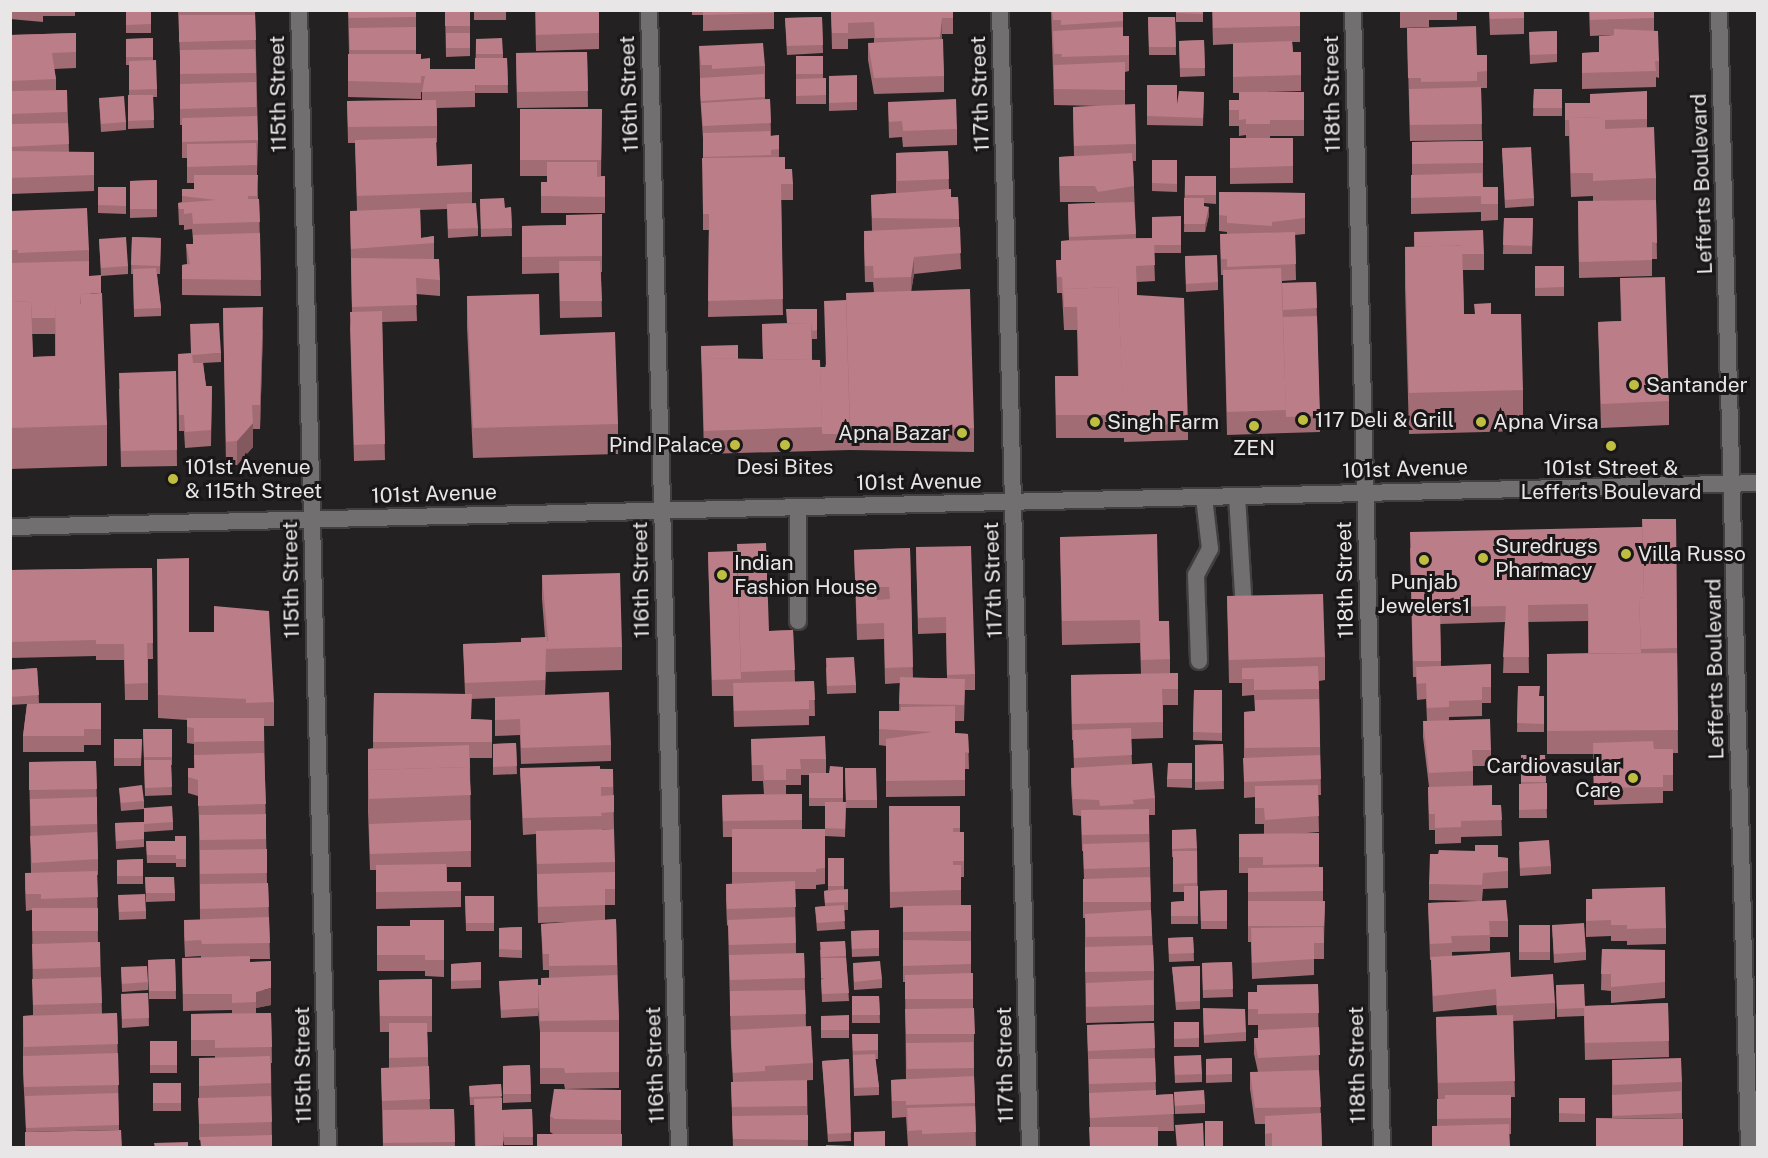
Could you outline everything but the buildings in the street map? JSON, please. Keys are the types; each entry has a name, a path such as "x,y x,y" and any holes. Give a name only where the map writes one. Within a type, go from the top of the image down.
{"street":[{"name":"115th Street","path":"299,10 328,1148"},
{"name":"116th Street","path":"649,10 679,1148"},
{"name":"117th Street","path":"1000,10 1030,1148"},
{"name":"118th Street","path":"1353,10 1382,1148"},
{"name":"Lefferts Boulevard","path":"1719,10 1749,1148"},
{"name":"101st Avenue","path":"10,527 1758,483"},
{"path":"1237,496 1243,595"},
{"path":"1199,661 1196,575 1210,549 1204,497"},
{"path":"798,507 798,621"}],"place":[{"name":"Santander","path":"1634,385"},
{"name":"117 Deli & Grill","path":"1303,420"},
{"name":"Singh Farm","path":"1095,422"},
{"name":"Apna Virsa","path":"1481,422"},
{"name":"ZEN","path":"1254,426"},
{"name":"Apna Bazar","path":"962,433"},
{"name":"Pind Palace","path":"735,445"},
{"name":"Desi Bites","path":"785,445"},
{"name":"101st Street & Lefferts Boulevard","path":"1611,446"},
{"name":"101st Avenue & 115th Street","path":"173,479"},
{"name":"Villa Russo","path":"1626,554"},
{"name":"Suredrugs Pharmacy","path":"1483,558"},
{"name":"Punjab Jewelers1","path":"1424,560"},
{"name":"Indian Fashion House","path":"722,575"},
{"name":"Cardiovasular Care","path":"1633,778"}]}
